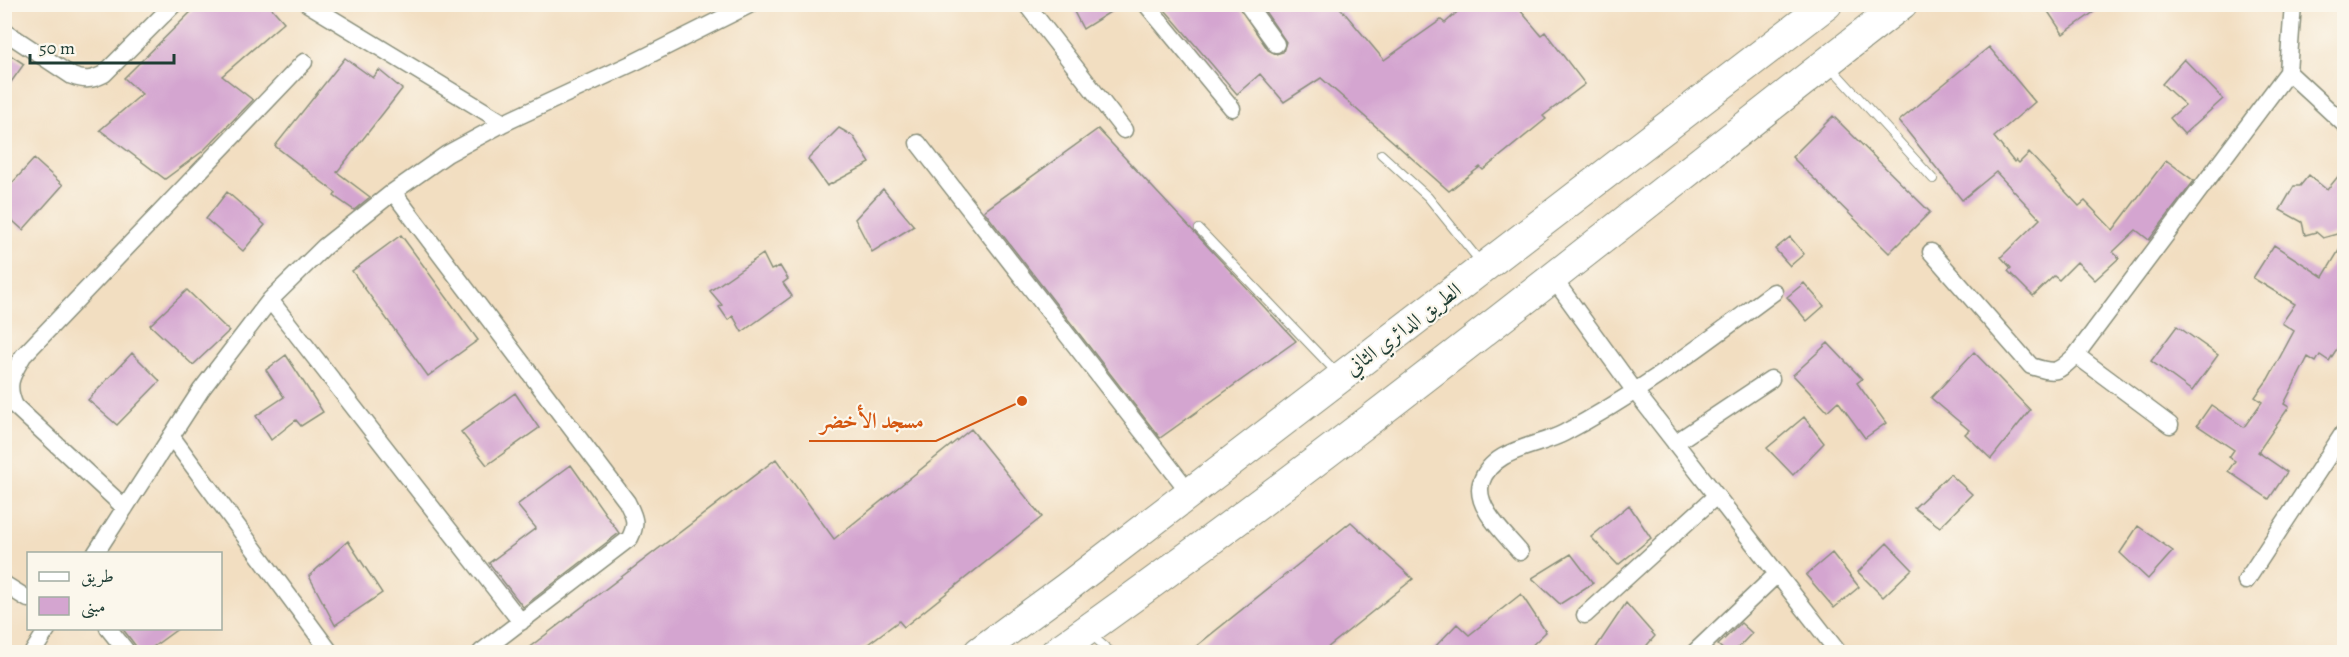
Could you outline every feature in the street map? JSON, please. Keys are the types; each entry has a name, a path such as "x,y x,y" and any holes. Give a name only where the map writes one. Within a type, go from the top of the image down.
{"highway":[{"name":"الطريق الدائري الثاني","path":"979,652 1066,588 1827,4"},
{"path":"1056,652 1204,545 1553,278 1902,4"},
{"path":"1066,588 1063,598 1064,612 1073,625 1087,631"}],"street":[{"path":"4,31 72,76 83,80 94,80 104,74 174,4"},
{"path":"308,4 504,123"},
{"path":"96,552 201,390 270,300 324,247 393,192 447,154 504,123 635,62 751,4"},
{"path":"1026,4 1124,130"},
{"path":"1146,4 1232,108"},
{"path":"1247,4 1276,44"},
{"path":"1931,252 2031,366 2050,372 2062,368 2076,355 2288,72 2293,4"},
{"path":"125,508 15,405 9,393 11,377 23,356 304,62"},
{"path":"2288,72 2344,124"},
{"path":"918,143 1190,493"},
{"path":"393,192 627,502 636,527 630,538 482,652"},
{"path":"1553,278 1634,390 1838,652"},
{"path":"1520,552 1483,506 1480,492 1481,482 1491,468 1514,450 1555,438 1663,372 1774,292"},
{"path":"270,300 521,622"},
{"path":"2076,355 2170,425"},
{"path":"1675,443 1771,379"},
{"path":"2246,581 2344,432"},
{"path":"171,436 330,652"},
{"path":"1585,615 1716,496"},
{"path":"1695,652 1776,575"},
{"path":"4,584 27,598"},
{"path":"33,652 47,630"},
{"path":"110,630 127,652"}],"lane":[{"path":"1827,63 1933,179"},
{"path":"1381,154 1428,197 1485,267"},
{"path":"1199,229 1341,377"},
{"path":"1087,631 1111,652"}],"building":[{"path":"199,4 268,4 284,22 222,76 253,100 203,151 165,179 100,130 142,94 124,78"},
{"path":"1070,4 1123,4 1083,29"},
{"path":"1160,4 1237,4 1268,50 1276,54 1283,52 1286,42 1260,4 1337,4 1384,60 1441,20 1445,23 1466,4 1515,4 1541,35 1545,32 1585,84 1543,116 1546,119 1483,170 1480,167 1449,191 1321,78 1284,102 1260,74 1237,94"},
{"path":"2043,4 2105,4 2063,34"},
{"path":"1989,47 2035,102 1994,137 2014,162 2016,160 2019,163 2029,153 2079,206 2085,201 2113,230 2166,160 2194,181 2149,240 2136,230 2113,252 2119,258 2095,280 2077,262 2059,280 2054,276 2033,296 2008,271 2011,268 2001,257 2040,219 1996,172 1962,200 1899,121"},
{"path":"4,51 24,64 4,92"},
{"path":"345,58 373,78 379,70 402,89 337,172 370,197 354,210 334,196 336,193 275,146"},
{"path":"2184,59 2223,99 2184,134 2170,118 2185,105 2162,84"},
{"path":"1833,116 1930,212 1889,253 1792,157"},
{"path":"839,128 853,136 870,163 827,186 808,159"},
{"path":"1098,129 1296,341 1160,438 984,211"},
{"path":"34,159 63,185 23,230 4,213 4,192"},
{"path":"2344,169 2344,232 2323,238 2316,232 2305,235 2302,222 2280,210 2294,186 2300,186 2309,175 2327,190"},
{"path":"883,189 914,226 872,252 855,219"},
{"path":"227,192 265,225 243,251 206,219"},
{"path":"401,235 478,340 428,376 352,271"},
{"path":"1790,237 1804,254 1790,266 1775,249"},
{"path":"2344,242 2344,338 2329,361 2320,355 2316,362 2308,357 2284,404 2289,407 2258,452 2287,472 2269,499 2228,471 2235,461 2229,457 2234,450 2197,425 2211,405 2244,427 2262,402 2255,397 2268,379 2294,331 2282,323 2295,304 2253,278 2274,245 2323,277"},
{"path":"763,254 771,270 780,266 788,279 783,283 792,296 742,332 733,316 728,320 719,307 722,305 710,291"},
{"path":"1804,283 1824,306 1807,321 1787,297"},
{"path":"187,290 229,331 193,365 150,325"},
{"path":"2177,326 2218,355 2192,391 2151,361"},
{"path":"1828,343 1862,379 1857,383 1886,423 1865,438 1838,401 1827,411 1793,375"},
{"path":"1974,352 2030,410 1991,459 1965,434 1969,430 1931,398"},
{"path":"132,353 160,381 117,425 88,400"},
{"path":"286,355 323,412 301,426 296,420 271,440 256,416 284,397 266,370"},
{"path":"515,393 539,428 487,465 461,432"},
{"path":"1804,417 1824,443 1793,475 1767,448"},
{"path":"971,429 1042,517 904,627 899,621 857,652 523,652 776,459 834,539"},
{"path":"571,465 619,533 523,607 489,563 536,528 517,505"},
{"path":"1950,474 1972,494 1940,527 1914,508"},
{"path":"1629,505 1651,538 1618,565 1591,537"},
{"path":"1351,522 1413,579 1322,652 1189,652"},
{"path":"2138,526 2173,551 2148,579 2120,553"},
{"path":"348,541 382,593 335,625 309,576"},
{"path":"1887,543 1912,569 1883,597 1858,572"},
{"path":"1832,553 1859,587 1834,608 1806,575"},
{"path":"1571,554 1593,583 1560,604 1532,578"},
{"path":"1521,594 1546,632 1525,652 1430,652 1457,624 1469,635"},
{"path":"1626,603 1655,636 1641,652 1593,652"},
{"path":"1741,623 1752,633 1734,652 1726,652 1718,645"},
{"path":"124,630 176,630 146,652 138,652"}],"place":[{"name":"مسجد الأخضر","path":"1022,401"}]}
